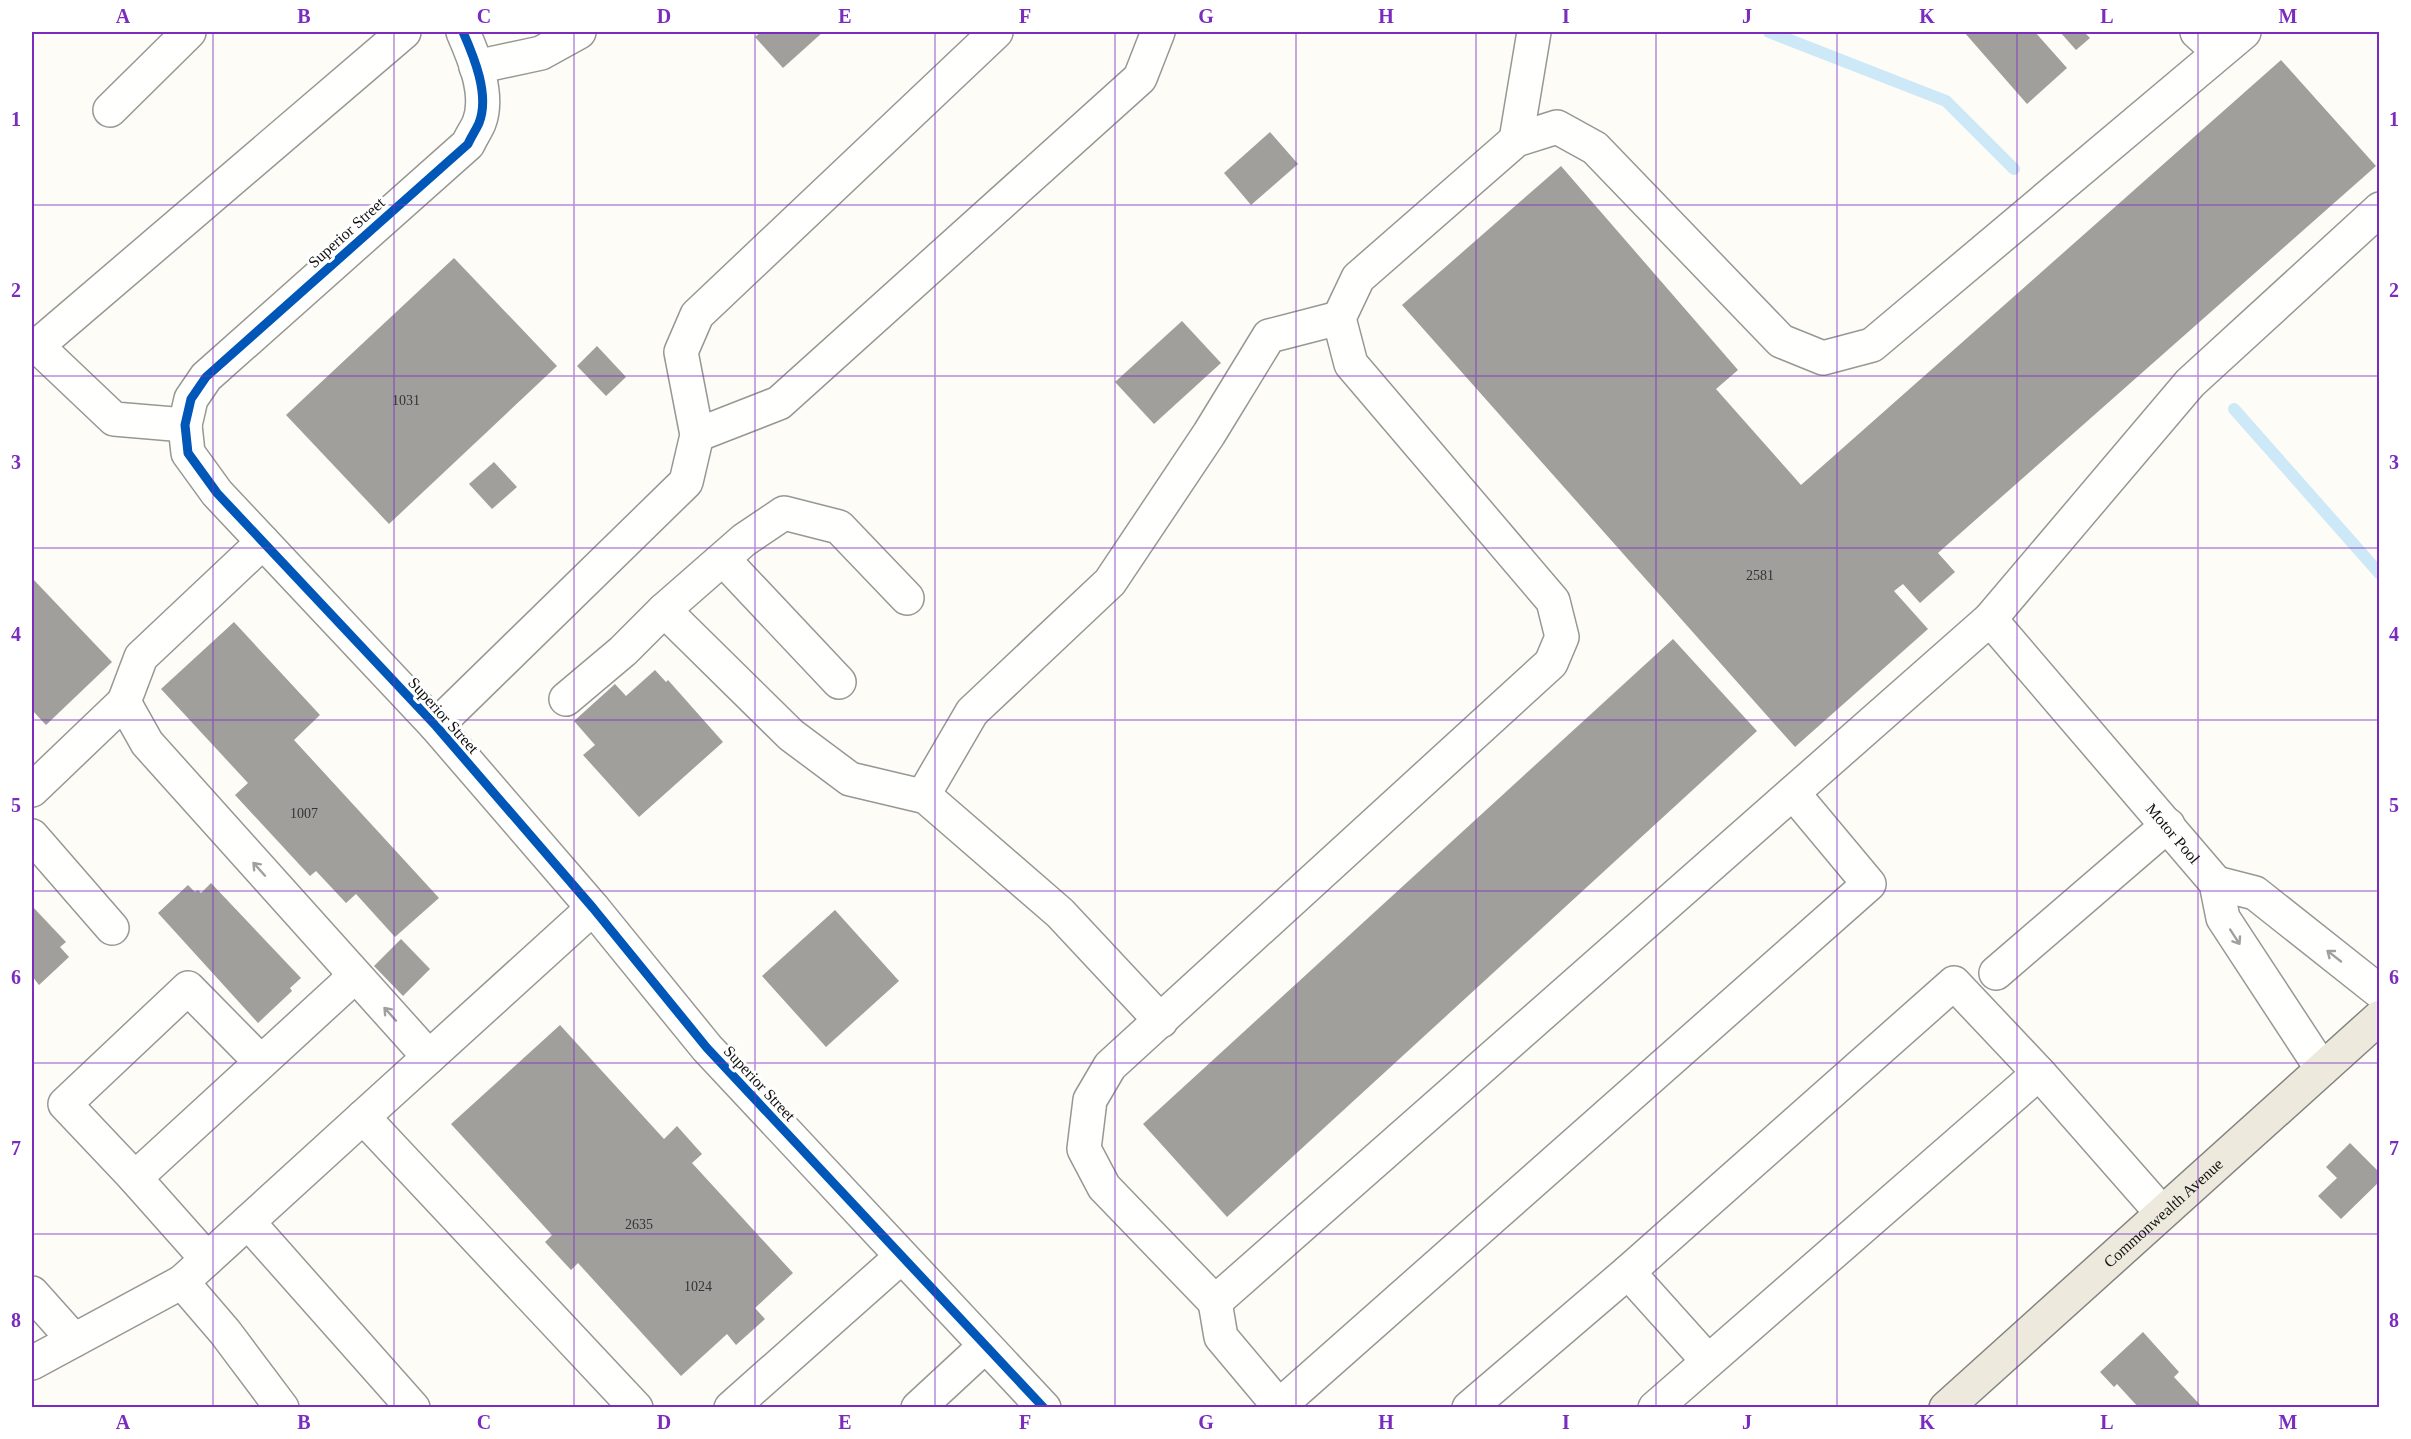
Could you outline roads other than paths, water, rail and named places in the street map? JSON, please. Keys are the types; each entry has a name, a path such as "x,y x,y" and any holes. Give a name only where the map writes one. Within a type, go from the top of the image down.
{"main road":[{"name":"Commonwealth Avenue","path":"1946,1407 2379,1017"}],"street":[{"path":"110,110 189,32"},
{"path":"185,425 114,419 37,346 404,32"},
{"name":"Superior Street","path":"462,32 476,67 482,98 480,122 468,144 206,376 191,399 185,425 188,453 217,493 436,726 593,908 707,1048 1044,1407"},
{"path":"476,67 542,53 579,32"},
{"path":"436,726 686,482 697,435 681,352 697,315 996,32"},
{"path":"697,435 779,404 1140,78 1158,32"},
{"path":"1516,140 1534,32"},
{"path":"1792,793 1869,884 1280,1406 1221,1337 1215,1302 1104,1187 1084,1149 1090,1100 1110,1066 1551,663 1562,637 1553,601 1351,364 1339,318 1358,278 1516,140 1557,127 1595,148 1781,341 1823,358 1872,345 2208,42 2244,32"},
{"path":"1215,1302 1990,619 2190,383 2379,209"},
{"path":"923,796 972,712 1110,582 1209,434 1269,336 1339,318"},
{"path":"566,699 623,651 664,610 744,540 784,513 839,527 907,598"},
{"path":"32,790 124,702 141,657 263,542"},
{"path":"723,559 839,682"},
{"path":"664,610 791,735 850,779 923,796 1060,913 1161,1020"},
{"name":"Motor Pool","path":"1990,619 2216,883 2223,918 2322,1069"},
{"path":"124,702 147,743 429,1057"},
{"path":"1996,973 2168,825"},
{"path":"32,836 112,928"},
{"path":"2216,883 2255,893 2379,992"},
{"path":"32,1363 182,1282 593,908"},
{"path":"135,1178 355,976"},
{"path":"1469,1407 1628,1272 1954,983 2038,1073 2162,1213"},
{"path":"207,1259 135,1178 64,1104 188,988 261,1062"},
{"path":"1655,1407 2038,1073"},
{"path":"363,1117 636,1407"},
{"path":"248,1222 413,1407"},
{"path":"731,1407 901,1257"},
{"path":"1628,1272 1708,1361"},
{"path":"182,1282 225,1332 282,1407"},
{"path":"32,1293 74,1340"},
{"path":"918,1407 986,1346"}],"waterway":[{"path":"1769,32 1946,101 2014,169"},
{"path":"2234,409 2380,574"}]}
